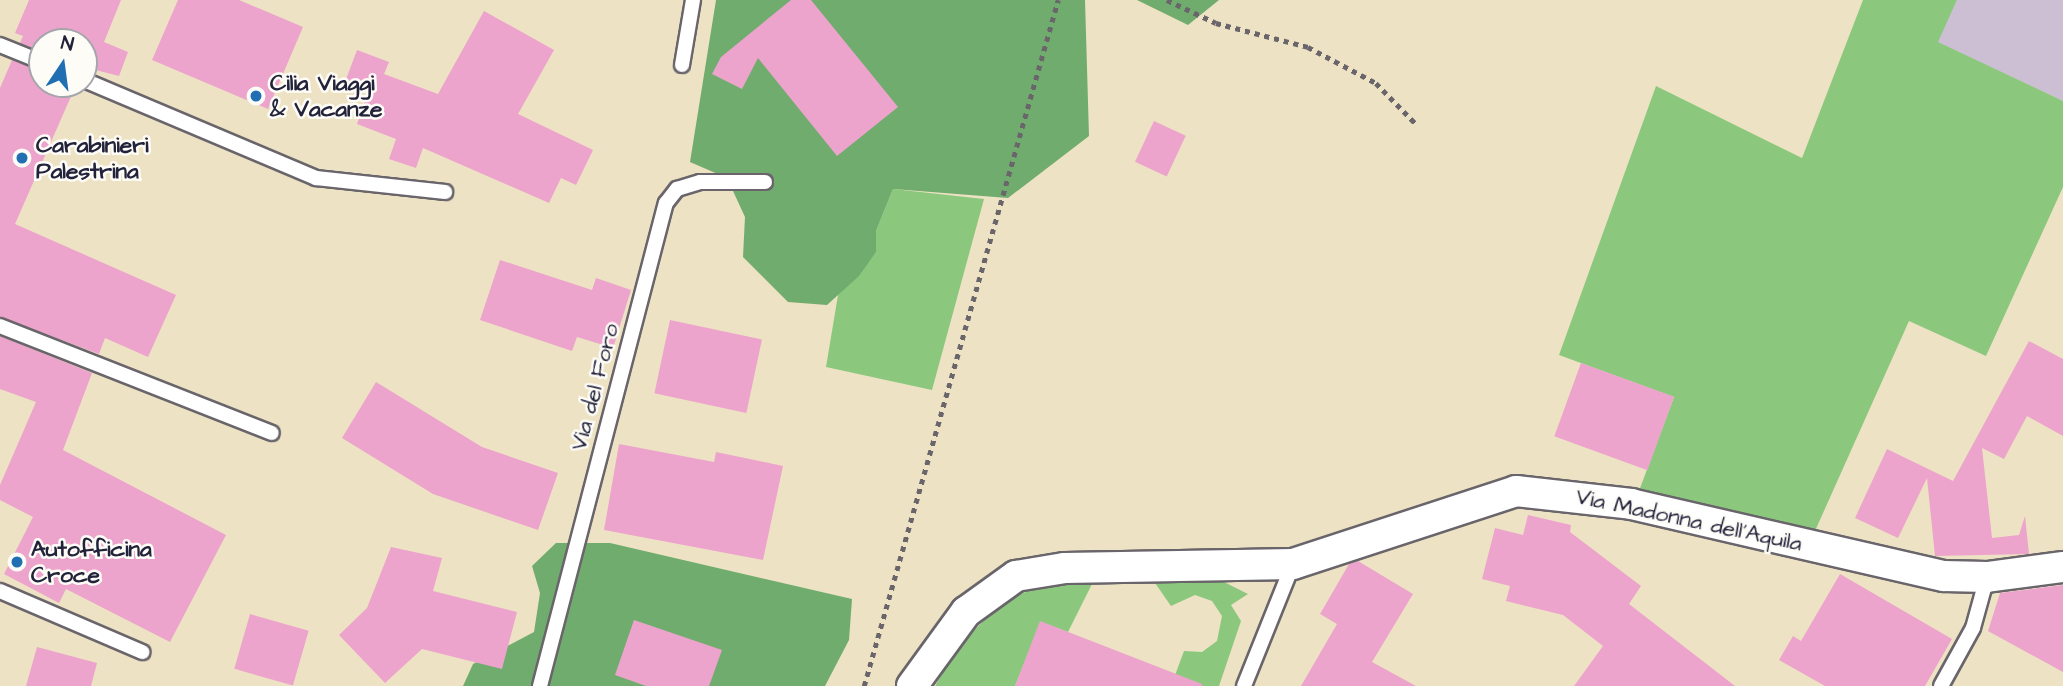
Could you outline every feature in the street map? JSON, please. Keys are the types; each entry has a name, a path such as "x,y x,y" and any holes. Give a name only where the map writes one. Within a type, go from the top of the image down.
{"street":[{"name":"Via Madonna dell'Aquila","path":"912,686 979,598 1016,576 1065,568 1293,564 1487,497 1529,491 1632,503 1928,573 1987,578 2063,567"}],"lane":[{"path":"682,65 693,0"},
{"path":"0,44 28,56"},
{"path":"98,86 316,177 446,192"},
{"name":"Via del Foro","path":"540,686 666,203 677,189 700,182 765,182"},
{"path":"0,326 272,433"},
{"path":"1244,686 1293,564"},
{"path":"1941,686 1973,628 1987,578"},
{"path":"0,591 142,652"}],"path":[{"path":"864,686 1058,0"},
{"path":"1167,0 1216,23 1308,47 1376,83 1418,126"}],"shaded area":[{"path":"1957,0 2063,0 2063,101 1937,42"}],"green space":[{"path":"716,0 1085,0 1089,136 1008,198 893,189 876,231 876,252 859,276 827,305 788,302 743,257 745,217 727,178 690,162"},
{"path":"1137,0 1219,0 1188,25"},
{"path":"1863,0 1957,0 1938,42 2063,101 2063,187 1986,356 1909,321 1815,531 1639,491 1674,397 1559,355 1656,86 1802,158"},
{"path":"893,189 984,199 932,390 826,367 838,295 876,252 876,231"},
{"path":"556,543 610,543 852,599 849,640 825,686 463,686 473,664 534,632 540,593 532,566"},
{"path":"1224,582 1248,594 1231,605 1241,621 1219,686 1171,686 1184,651 1202,652 1217,641 1222,616 1212,601 1195,595 1171,606 1155,583"},
{"path":"1048,583 1092,584 1068,632 1041,622 1015,686 935,686 958,646 1004,601"}],"building":[{"path":"29,0 121,0 104,42 128,52 119,76 98,71 98,28 28,28 28,46 20,43 23,36 15,33"},
{"path":"178,0 239,0 303,27 268,109 152,60"},
{"path":"791,0 811,0 898,107 837,156 758,58 742,89 712,74 721,57"},
{"path":"484,11 554,50 518,114 593,150 576,185 561,178 549,203 423,148 416,168 389,159 396,139 357,124 369,90 345,82 357,50 389,62 384,74 438,94"},
{"path":"12,60 28,66 28,98 70,98 15,224 176,295 148,357 105,338 99,354 0,317 0,88"},
{"path":"1154,121 1186,136 1167,177 1135,162"},
{"path":"500,260 592,290 596,278 631,290 613,348 577,337 572,351 480,320"},
{"path":"670,320 762,340 746,413 654,393"},
{"path":"0,336 92,373 63,450 226,535 170,642 66,589 59,603 4,574 33,517 0,500 0,485 36,402 0,389"},
{"path":"2029,341 2063,359 2063,436 2027,416 2004,459 1982,448 1992,538 2019,535 2025,516 2029,554 1935,556 1927,478 1898,538 1855,518 1887,449 1953,481"},
{"path":"1581,363 1674,397 1647,470 1554,436"},
{"path":"376,382 482,447 558,473 538,530 433,494 342,438"},
{"path":"619,444 714,462 716,452 783,466 763,560 604,530"},
{"path":"1528,515 1571,525 1570,532 1641,586 1629,604 1735,686 1574,686 1603,646 1563,615 1506,601 1510,586 1482,579 1495,528 1523,535"},
{"path":"391,547 442,558 433,591 517,612 502,669 422,649 385,683 339,635 367,608"},
{"path":"1358,561 1413,594 1372,662 1416,686 1301,686 1337,624 1320,614 1349,564"},
{"path":"1840,574 1952,639 1925,686 1825,686 1779,660 1793,636 1801,641"},
{"path":"2063,585 2063,672 1988,631 2000,593"},
{"path":"250,614 309,631 293,686 234,669"},
{"path":"634,620 722,650 709,686 646,686 615,675"},
{"path":"1040,621 1202,684 1202,686 1015,686"},
{"path":"37,647 97,663 91,686 26,686"}],"place":[{"name":"Cilia Viaggi & Vacanze","path":"256,96"},
{"name":"Carabinieri Palestrina","path":"22,158"},
{"name":"Autofficina Croce","path":"17,562"}]}
